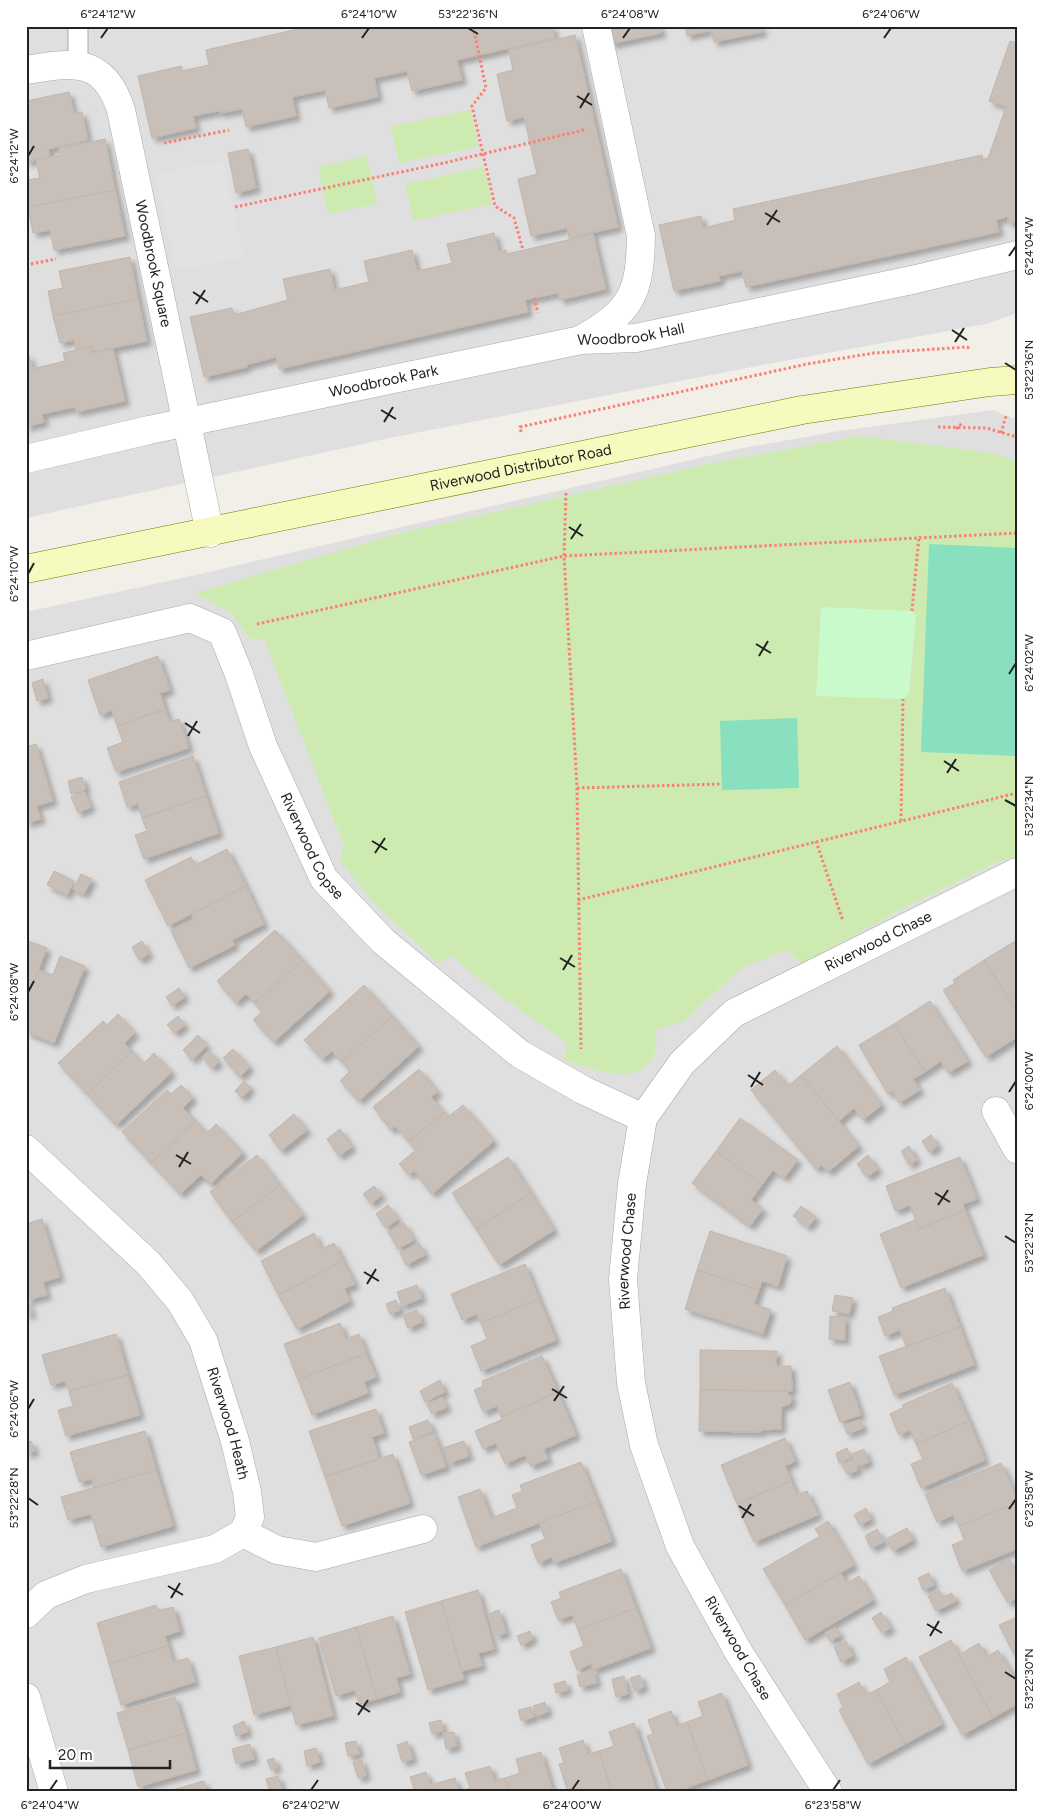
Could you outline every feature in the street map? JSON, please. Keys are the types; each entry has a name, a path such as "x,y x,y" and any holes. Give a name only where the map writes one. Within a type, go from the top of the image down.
{"street":[{"name":"Woodbrook Hall","path":"581,340 603,327 621,312 630,301 639,278 641,257 642,236 596,26"},
{"name":"Woodbrook Square","path":"26,70 58,65 78,65 93,70 106,78 115,91 210,533"},
{"name":"Woodbrook Hall","path":"581,340 636,338 912,280 1017,255"},
{"name":"Woodbrook Park","path":"26,458 149,430 188,424 581,340"},
{"name":"Riverwood Distributor Road","path":"26,570 802,410 990,382 1017,380"},
{"path":"26,656 190,618 222,632"},
{"name":"Riverwood Copse","path":"222,632 239,674 262,746 324,879 383,941 520,1054 583,1090 643,1118"},
{"name":"Riverwood Chase","path":"828,1792 739,1653 680,1546 644,1445 631,1383 623,1279 632,1184 643,1118 682,1063 734,1013 1017,872"},
{"path":"996,1111 1017,1149"},
{"name":"Riverwood Heath","path":"26,1149 149,1264 180,1301 203,1340 235,1441 247,1492 250,1517 243,1533"},
{"path":"26,1614 46,1595 86,1579 215,1549 243,1533 277,1550 316,1557 423,1529"},
{"path":"26,1697 54,1792"}],"lane":[{"path":"78,26 78,65"}],"path":[{"path":"474,26 486,88 472,106 495,206 514,218 523,250"},
{"path":"235,207 483,154 592,128"},
{"path":"129,150 229,130"},
{"path":"26,265 56,259"},
{"path":"1001,433 1008,408"},
{"path":"956,429 986,428 1017,437"},
{"path":"566,493 564,556 577,788 583,1090"},
{"path":"222,632 564,556 919,536 1017,533"},
{"path":"912,611 919,536"},
{"path":"901,821 903,699"},
{"path":"577,788 722,784"},
{"path":"578,900 1017,793"},
{"path":"816,841 854,952"}],"shaded area":[{"path":"26,26 1017,26 1017,313 986,324 762,365 390,438 26,518"},
{"path":"222,161 244,257 177,270 155,174"},
{"path":"993,410 1017,420 1017,1792 26,1792 26,612 191,576 738,449 833,432"}],"green space":[{"path":"471,110 478,147 399,163 391,126"},
{"path":"367,156 377,204 328,214 318,167"},
{"path":"484,167 492,204 413,221 405,184"},
{"path":"860,436 987,452 1017,461 1017,857 999,861 896,912 802,964 786,950 740,969 683,1022 655,1030 656,1049 650,1062 641,1070 616,1074 587,1068 563,1060 568,1044 487,986 452,956 438,963 374,903 339,859 344,846 264,639 250,639 232,614 195,593 401,533 718,462"},
{"path":"929,544 1017,548 1017,756 921,752"},
{"path":"821,607 912,611 916,615 909,694 903,699 816,696"},
{"path":"797,718 799,788 722,790 720,721"}],"building":[{"path":"311,26 552,26 555,38 457,60 462,80 412,91 407,71 374,78 378,97 329,108 325,90 292,97 296,116 246,127 242,109 220,113 219,111 193,116 196,128 152,138 138,76 181,66 182,71 209,65 206,50"},
{"path":"607,26 660,26 661,33 611,44"},
{"path":"685,26 761,26 763,32 714,42 711,30 687,36"},
{"path":"575,35 618,227 569,238 567,228 531,236 518,179 537,174 524,117 507,121 497,74 513,70 509,50"},
{"path":"1010,41 1017,43 1017,221 1009,223 1007,217 996,220 999,232 746,287 742,271 719,276 720,281 674,291 659,225 701,216 703,228 735,220 733,209 982,155 983,160 988,158 1006,107 989,101"},
{"path":"69,92 74,113 82,112 88,140 48,149 50,157 26,162 26,101"},
{"path":"105,139 115,190 28,207 26,180 40,178 36,160 61,155 59,148"},
{"path":"248,149 256,188 236,193 228,153"},
{"path":"115,190 125,236 54,250 50,230 33,233 28,207"},
{"path":"494,233 499,252 506,250 507,254 593,234 606,289 560,300 558,293 525,300 528,312 279,369 276,357 246,365 247,367 204,377 190,317 232,308 234,315 288,300 283,279 330,269 334,290 369,282 364,261 412,250 417,271 452,263 447,244"},
{"path":"130,257 138,299 53,316 48,291 63,288 59,271"},
{"path":"138,299 147,341 93,352 92,346 76,350 74,340 60,343 53,316"},
{"path":"90,347 92,353 113,349 125,401 76,412 75,407 42,414 44,422 26,427 26,355 29,355 32,369 65,361 63,353"},
{"path":"158,656 170,690 160,693 165,709 117,726 112,710 100,715 88,680"},
{"path":"43,679 48,698 37,701 32,683"},
{"path":"165,709 170,722 179,719 189,748 116,772 107,748 123,742 117,726"},
{"path":"36,744 53,801 36,806 41,819 26,823 26,747"},
{"path":"193,756 206,796 142,818 138,804 127,807 119,782"},
{"path":"82,777 86,789 71,794 68,781"},
{"path":"84,791 91,807 78,813 71,797"},
{"path":"206,796 219,833 144,859 135,835 147,831 142,818"},
{"path":"227,849 246,886 168,926 145,880 191,857 195,865"},
{"path":"54,871 74,881 67,895 47,885"},
{"path":"81,874 92,879 84,894 73,889"},
{"path":"246,886 264,924 232,940 235,945 189,968 171,931 193,920 191,914"},
{"path":"275,930 303,960 255,1003 246,994 236,1003 217,981"},
{"path":"26,940 47,948 26,1001"},
{"path":"1017,940 1017,1011 984,960"},
{"path":"142,941 149,954 139,960 132,947"},
{"path":"60,956 85,966 54,1043 26,1032 26,1001 39,970 53,975"},
{"path":"303,960 330,991 274,1042 253,1020 262,1012 255,1003"},
{"path":"984,960 1017,1011 1017,1037 986,1057 943,990 955,983 953,980"},
{"path":"364,985 392,1016 342,1062 332,1051 322,1059 304,1040"},
{"path":"179,988 185,997 172,1006 166,997"},
{"path":"930,1001 968,1061 948,1073 941,1061 925,1072 894,1024"},
{"path":"118,1014 135,1033 124,1044 132,1051 87,1094 58,1063 103,1021 107,1025"},
{"path":"178,1016 185,1025 175,1033 167,1025"},
{"path":"392,1016 419,1046 359,1101 340,1081 350,1071 342,1062"},
{"path":"894,1024 925,1072 913,1079 920,1090 899,1103 892,1091 888,1094 859,1045"},
{"path":"198,1035 207,1046 192,1060 183,1050"},
{"path":"837,1046 882,1105 863,1120 854,1108 839,1121 801,1075"},
{"path":"233,1049 250,1067 240,1077 223,1058"},
{"path":"209,1050 219,1062 212,1068 202,1057"},
{"path":"132,1051 143,1064 154,1053 172,1072 116,1125 87,1094"},
{"path":"419,1069 438,1092 431,1097 444,1112 409,1142 395,1126 391,1130 373,1107"},
{"path":"775,1070 788,1086 801,1075 859,1146 828,1172 822,1165 816,1169 751,1090"},
{"path":"244,1081 251,1088 242,1098 235,1091"},
{"path":"181,1085 193,1098 183,1108 196,1121 151,1163 122,1132 167,1090 171,1094"},
{"path":"463,1105 494,1141 432,1194 414,1171 409,1175 399,1164 416,1150 409,1142 444,1112 448,1117"},
{"path":"294,1114 307,1130 281,1151 269,1135"},
{"path":"740,1118 798,1160 784,1178 773,1170 762,1185 716,1151"},
{"path":"196,1121 207,1133 216,1124 243,1153 210,1184 201,1175 180,1194 151,1163"},
{"path":"340,1129 352,1147 339,1156 327,1139"},
{"path":"931,1135 938,1146 929,1152 922,1141"},
{"path":"909,1146 917,1160 909,1165 901,1151"},
{"path":"716,1151 762,1185 751,1200 763,1209 750,1226 692,1183"},
{"path":"257,1155 280,1185 232,1222 210,1192"},
{"path":"868,1155 878,1169 867,1177 857,1164"},
{"path":"508,1157 531,1193 476,1229 452,1193"},
{"path":"960,1157 977,1199 963,1204 965,1210 919,1229 910,1205 895,1211 886,1186"},
{"path":"280,1185 303,1215 256,1251 232,1222"},
{"path":"374,1186 382,1195 371,1204 363,1194"},
{"path":"531,1193 554,1230 499,1265 476,1229"},
{"path":"388,1205 398,1219 386,1228 376,1214"},
{"path":"801,1206 816,1217 808,1227 793,1216"},
{"path":"965,1210 983,1255 901,1288 880,1234 915,1220 919,1229"},
{"path":"42,1219 60,1277 43,1282 47,1295 28,1300 26,1224"},
{"path":"404,1223 414,1240 398,1249 388,1232"},
{"path":"710,1231 787,1256 778,1286 762,1281 759,1290 697,1270"},
{"path":"314,1233 322,1249 334,1243 343,1261 278,1295 261,1261"},
{"path":"419,1243 425,1255 406,1265 400,1253"},
{"path":"343,1261 355,1284 344,1289 350,1301 297,1329 278,1295"},
{"path":"525,1264 539,1299 481,1323 477,1314 462,1320 451,1294"},
{"path":"697,1270 759,1290 754,1304 771,1310 763,1334 685,1309"},
{"path":"417,1285 422,1298 402,1306 397,1292"},
{"path":"945,1288 960,1327 906,1347 900,1330 885,1336 878,1317 893,1311 892,1308"},
{"path":"835,1295 853,1298 849,1314 832,1311"},
{"path":"26,1296 32,1314 26,1315"},
{"path":"539,1299 556,1340 481,1371 471,1346 487,1339 481,1323"},
{"path":"396,1300 400,1310 390,1314 386,1304"},
{"path":"417,1310 422,1322 408,1328 403,1315"},
{"path":"830,1316 845,1317 845,1340 829,1339"},
{"path":"340,1323 346,1339 359,1334 366,1353 298,1380 284,1344"},
{"path":"960,1327 974,1365 894,1395 879,1356"},
{"path":"116,1334 128,1375 69,1391 65,1381 51,1385 42,1355"},
{"path":"700,1350 777,1351 776,1366 791,1366 792,1391 700,1390"},
{"path":"366,1353 376,1377 364,1382 368,1393 312,1415 298,1380"},
{"path":"542,1356 558,1392 501,1417 497,1406 483,1412 474,1390 483,1386 482,1381"},
{"path":"128,1375 140,1415 66,1436 58,1410 73,1406 69,1391"},
{"path":"440,1380 445,1392 425,1402 420,1391"},
{"path":"850,1382 861,1415 840,1422 828,1390"},
{"path":"952,1383 969,1421 916,1444 910,1430 899,1435 890,1414 904,1407 902,1405"},
{"path":"700,1390 786,1391 792,1398 790,1404 781,1407 781,1429 761,1430 761,1432 699,1431"},
{"path":"558,1392 576,1435 544,1449 548,1459 531,1466 525,1455 505,1464 496,1443 483,1449 475,1431 503,1419 501,1417"},
{"path":"442,1397 447,1407 432,1414 427,1404"},
{"path":"376,1409 384,1433 372,1437 379,1459 325,1477 309,1431"},
{"path":"428,1420 433,1431 413,1439 409,1427"},
{"path":"860,1420 863,1428 847,1434 844,1425"},
{"path":"969,1421 985,1460 921,1488 911,1464 923,1459 916,1444"},
{"path":"145,1431 156,1470 94,1488 92,1479 79,1482 70,1452"},
{"path":"434,1433 446,1467 421,1475 409,1442"},
{"path":"785,1438 795,1461 785,1466 791,1481 737,1504 721,1465"},
{"path":"31,1441 35,1451 26,1454 26,1443"},
{"path":"464,1441 469,1456 449,1463 443,1448"},
{"path":"847,1448 851,1458 839,1463 836,1453"},
{"path":"864,1449 869,1462 859,1466 854,1453"},
{"path":"393,1454 410,1503 342,1526 325,1477"},
{"path":"854,1459 858,1470 847,1474 842,1464"},
{"path":"581,1462 597,1501 476,1547 458,1497 480,1489 491,1518 517,1508 512,1495 522,1491 520,1485"},
{"path":"1001,1463 1017,1497 1017,1503 959,1526 953,1515 937,1522 925,1494"},
{"path":"156,1470 173,1526 101,1547 91,1514 68,1520 61,1497"},
{"path":"791,1481 797,1495 807,1491 818,1515 754,1542 737,1504"},
{"path":"597,1501 612,1541 554,1563 552,1557 538,1563 531,1545 545,1539 539,1523"},
{"path":"1017,1503 1017,1549 962,1571 952,1545 964,1540 959,1526"},
{"path":"866,1508 871,1519 860,1525 854,1515"},
{"path":"828,1521 854,1565 785,1605 763,1569 820,1536 815,1529"},
{"path":"907,1528 913,1540 893,1551 886,1539"},
{"path":"877,1529 884,1542 871,1548 865,1536"},
{"path":"1009,1559 1017,1573 1017,1598 1008,1603 989,1570"},
{"path":"621,1569 636,1608 578,1630 572,1615 558,1620 551,1602 561,1598 559,1592"},
{"path":"841,1573 846,1583 859,1576 873,1600 805,1640 785,1605"},
{"path":"929,1573 934,1585 923,1590 918,1578"},
{"path":"478,1590 494,1649 478,1653 482,1666 462,1671 441,1601"},
{"path":"939,1590 943,1597 952,1593 956,1601 936,1611 928,1596"},
{"path":"441,1601 464,1679 428,1690 405,1612"},
{"path":"156,1605 158,1611 173,1607 180,1631 165,1636 168,1646 109,1664 97,1623"},
{"path":"636,1608 651,1648 593,1670 591,1664 577,1670 570,1652 584,1646 578,1630"},
{"path":"499,1610 506,1633 496,1636 489,1614"},
{"path":"881,1612 891,1628 882,1633 872,1618"},
{"path":"393,1616 410,1674 396,1678 400,1692 377,1699 356,1627"},
{"path":"1017,1617 1017,1660 999,1625"},
{"path":"356,1627 377,1699 359,1704 355,1690 336,1696 319,1638"},
{"path":"835,1627 841,1635 830,1641 825,1633"},
{"path":"530,1631 533,1639 521,1645 517,1636"},
{"path":"313,1637 333,1716 296,1725 276,1647"},
{"path":"951,1640 993,1718 962,1735 919,1657"},
{"path":"846,1641 853,1656 841,1662 834,1647"},
{"path":"979,1643 987,1657 998,1650 1017,1682 1017,1704 993,1718 959,1655"},
{"path":"168,1646 173,1662 188,1658 195,1682 121,1705 109,1664"},
{"path":"276,1647 291,1705 254,1715 239,1656"},
{"path":"906,1657 942,1724 905,1744 876,1690 890,1682 884,1669"},
{"path":"593,1670 597,1683 580,1687 577,1675"},
{"path":"640,1675 644,1687 635,1691 630,1678"},
{"path":"624,1676 628,1694 616,1697 612,1679"},
{"path":"565,1681 568,1690 556,1693 554,1684"},
{"path":"859,1682 866,1695 876,1690 905,1744 868,1764 839,1710 843,1707 837,1694"},
{"path":"722,1693 748,1765 708,1780 687,1722 703,1716 698,1702"},
{"path":"175,1697 186,1733 128,1750 117,1713"},
{"path":"545,1702 548,1712 536,1716 533,1706"},
{"path":"531,1707 534,1717 521,1721 518,1710"},
{"path":"671,1711 677,1726 687,1722 708,1780 676,1792 667,1792 647,1736 653,1734 648,1720"},
{"path":"441,1720 443,1731 432,1734 429,1723"},
{"path":"244,1721 248,1732 236,1736 233,1726"},
{"path":"634,1723 657,1792 612,1792 599,1751 614,1746 609,1732"},
{"path":"454,1732 457,1746 446,1749 443,1733"},
{"path":"186,1733 196,1770 138,1787 128,1750"},
{"path":"583,1740 588,1754 599,1751 612,1792 568,1792 559,1764 564,1763 559,1748"},
{"path":"356,1741 359,1754 348,1756 345,1743"},
{"path":"407,1741 413,1759 402,1762 397,1745"},
{"path":"250,1744 254,1759 236,1764 232,1749"},
{"path":"316,1748 320,1762 307,1766 304,1751"},
{"path":"541,1752 553,1792 509,1792 505,1778 520,1773 516,1759"},
{"path":"274,1758 277,1768 271,1770 267,1760"},
{"path":"362,1760 366,1776 358,1778 353,1762"},
{"path":"490,1766 494,1781 505,1778 509,1792 464,1792 464,1790 470,1788 465,1773"},
{"path":"426,1772 430,1785 455,1778 459,1792 415,1792 410,1777"},
{"path":"278,1776 283,1792 270,1792 266,1779"},
{"path":"204,1781 207,1792 165,1792"}]}
